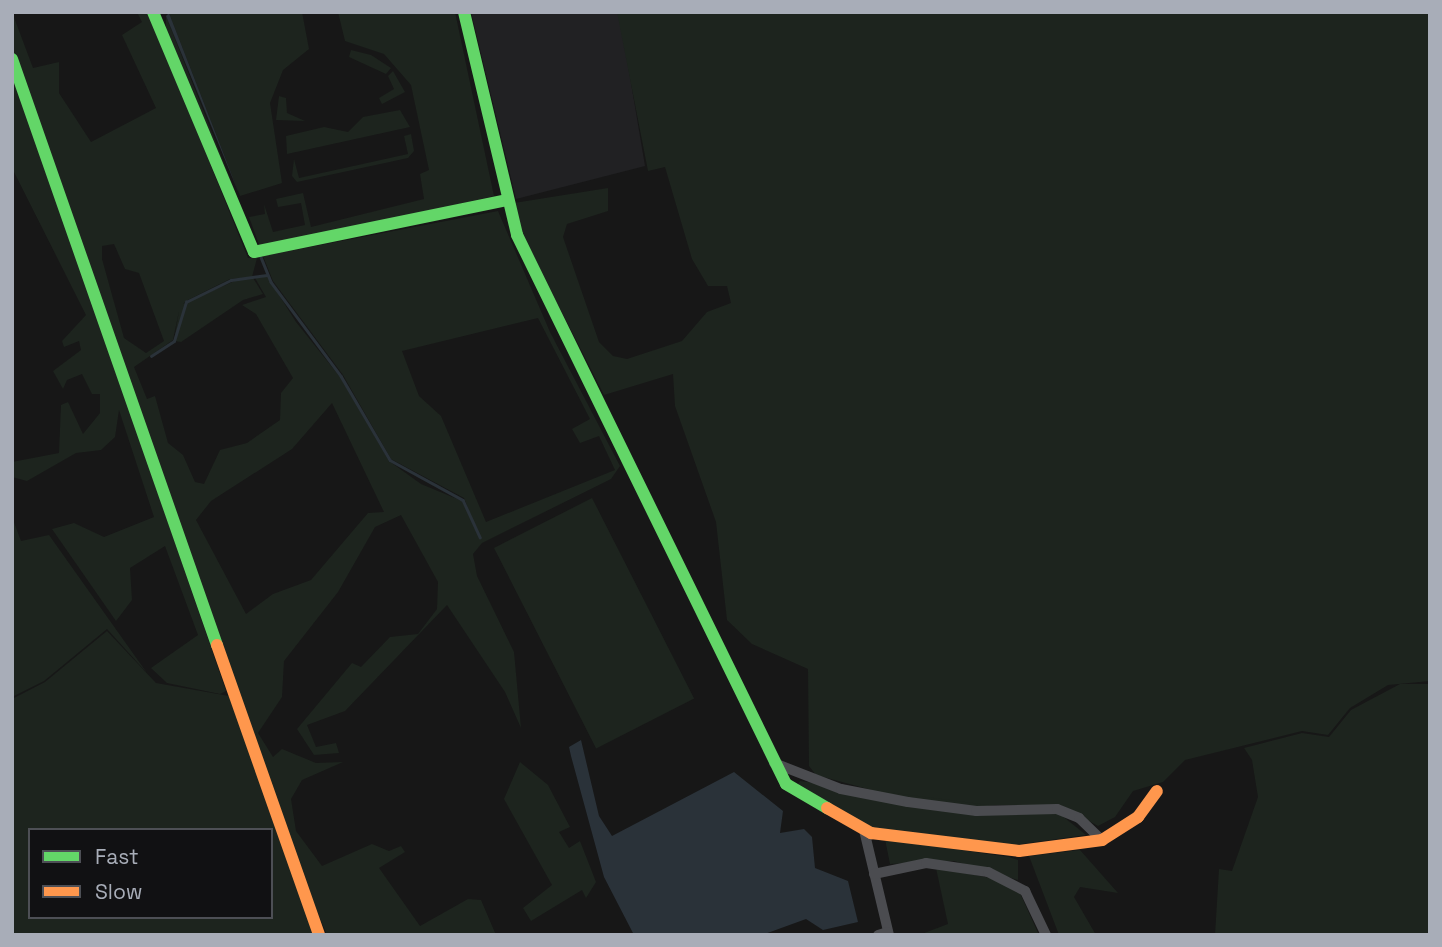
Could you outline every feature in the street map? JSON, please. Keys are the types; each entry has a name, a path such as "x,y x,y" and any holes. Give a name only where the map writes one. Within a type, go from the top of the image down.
{"street":[{"path":"153,12 254,252 508,200"},
{"path":"464,12 517,235 773,762 797,794 864,830 1018,851 1102,840 1132,823 1157,790"},
{"path":"12,59 319,935"},
{"path":"773,762 841,789 897,800 976,811 1057,809 1079,818 1102,840"},
{"path":"864,830 885,934"},
{"path":"874,874 926,863 988,872 1026,891 1046,935"}],"shaded area":[{"path":"12,12 33,68 59,62 59,93 91,142 156,108 122,35 142,22 137,12 149,12 248,258 257,258 252,277 241,278 253,278 263,294 243,300 181,342 174,341 179,311 173,340 134,367 147,399 155,396 168,443 183,455 195,482 204,484 220,450 247,443 280,420 281,393 293,378 256,314 242,305 266,297 255,278 267,276 296,322 340,377 389,461 421,484 462,501 480,538 464,498 391,459 343,375 273,281 263,256 498,211 550,332 620,466 611,479 482,543 473,554 477,576 514,652 521,728 505,692 447,605 345,711 307,725 316,747 336,743 339,753 314,755 297,729 352,663 361,667 390,637 418,634 437,609 438,582 401,515 375,527 338,592 284,661 282,697 258,733 273,757 282,749 316,763 343,762 302,780 291,799 296,831 322,866 372,844 389,851 401,846 405,852 379,868 420,926 468,899 481,900 496,935 327,935 291,849 12,47","holes":["114,244 125,269 139,273 164,341 146,353 124,338 102,259 102,246","241,278 183,304 230,279","538,318 590,419 572,429 580,443 599,436 615,470 486,522 441,416 419,396 402,351","332,403 384,512 368,513 311,580 273,594 246,614 196,520 211,501 292,449"]},
{"path":"302,12 309,49 283,70 270,103 282,183 240,196 169,13"},
{"path":"338,12 455,12 494,196 261,250 249,217 265,214 264,204 273,232 305,225 301,203 278,207 276,199 303,193 311,227 424,199 420,174 429,170 411,85 384,54 345,41"},
{"path":"471,12 619,12 645,166 516,199"},
{"path":"617,12 1430,12 1430,681 1388,685 1350,708 1328,735 1302,731 1185,760 1163,782 1133,791 1115,817 1098,826 1060,805 979,805 879,792 816,775 809,766 808,669 752,644 727,620 716,522 675,406 673,374 604,395 520,230 514,203 608,188 608,211 567,224 563,237 599,342 613,356 627,359 682,341 707,312 731,303 727,286 708,286 692,259 665,167 648,171"},
{"path":"169,13 240,196 166,16"},
{"path":"166,16 237,196 166,30"},
{"path":"351,50 371,55 391,68 386,74 349,57"},
{"path":"12,69 226,691 220,694 167,683 151,668 198,635 165,546 130,568 132,600 116,621 52,529 74,523 104,537 154,517 119,410 115,437 101,450 76,453 27,481 12,477 12,462 59,453 61,405 68,402 83,434 100,413 100,394 92,394 82,374 67,380 63,389 53,371 81,350 79,341 64,347 62,341 86,315 12,168"},
{"path":"393,71 405,92 382,104 379,98 394,89 388,76"},
{"path":"279,96 286,98 287,113 305,121 276,120"},
{"path":"400,110 410,127 287,154 286,136 324,127 348,132 363,117"},
{"path":"411,134 414,151 408,158 297,182 292,176 294,159 299,178 408,154 404,136"},
{"path":"592,498 694,698 596,748 494,548"},
{"path":"12,517 21,541 49,535 147,673 107,629 44,681 12,697"},
{"path":"107,631 156,683 229,696 314,935 12,935 12,699 45,682"},
{"path":"1400,684 1430,684 1430,935 1215,935 1219,869 1232,871 1258,797 1252,760 1244,748 1302,733 1329,737 1351,710"},
{"path":"581,740 599,816 612,836 734,772 783,811 780,833 804,829 812,837 815,868 848,881 858,922 823,930 806,919 762,935 634,935 604,877 571,756 569,747"},
{"path":"520,762 548,785 570,827 559,832 569,848 580,841 596,882 586,898 582,890 531,921 523,908 552,885 504,799"},
{"path":"800,781 1060,814 1086,835 1008,846 873,828 797,786"},
{"path":"885,839 1009,857 1018,860 1018,880 954,861 890,864"},
{"path":"1080,850 1118,893 1080,887 1074,897 1096,935 1059,935 1029,856"},
{"path":"936,868 991,878 1019,891 1039,935 919,935 948,924"}],"waterway":[{"path":"261,257 271,282 341,376 390,460 463,500 480,537"},
{"path":"151,356 174,341 186,302 231,280 267,275"}],"traffic: fast":[{"path":"153,12 254,252 508,200"},
{"path":"464,12 517,235 786,784 827,808"},
{"path":"12,59 217,645"}],"traffic: slow":[{"path":"217,645 319,935"},
{"path":"827,808 871,833 1019,851 1102,840 1138,817 1157,791"}]}
